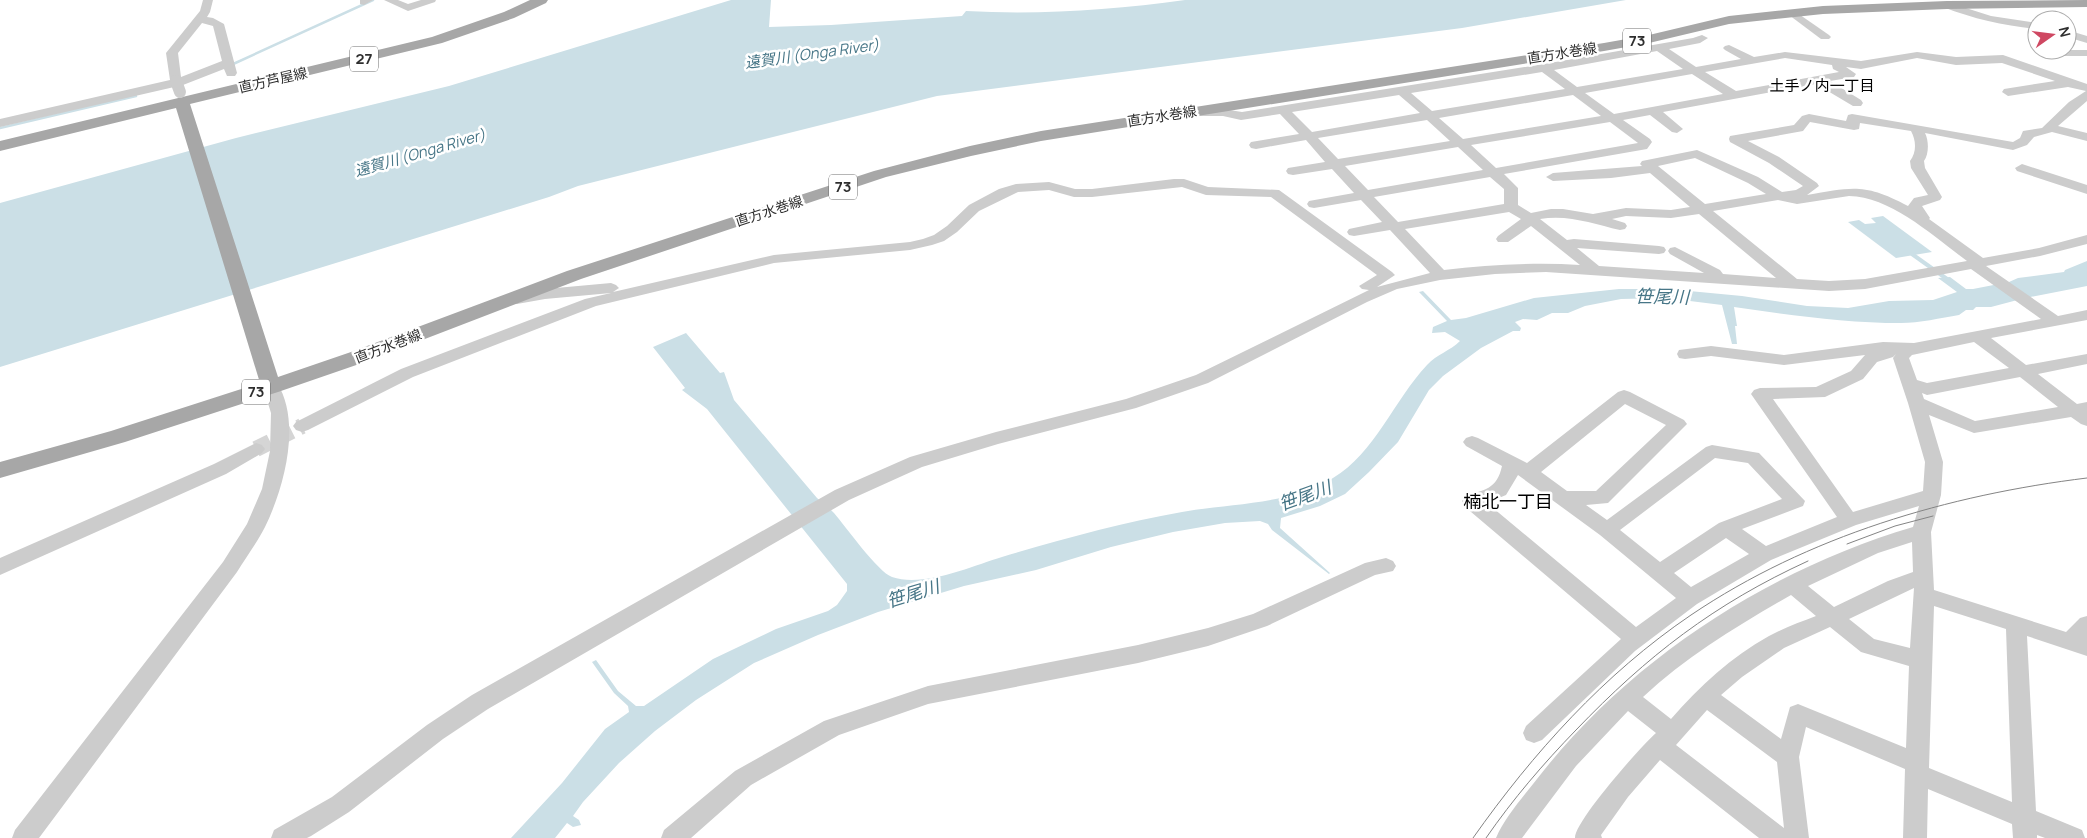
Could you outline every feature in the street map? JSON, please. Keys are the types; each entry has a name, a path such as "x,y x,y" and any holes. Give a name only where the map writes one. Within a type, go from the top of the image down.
{"main road":[{"name":"直方芦屋線","path":"0,146 180,95 437,40 509,15 541,0"},
{"name":"直方水巻線","path":"0,470 116,437 574,275 880,174 970,150 1051,135 1192,117 1604,47 1699,33 1729,20 1793,13 1947,4 2087,3"},
{"name":"73","path":"180,95 270,384"}],"street":[{"path":"180,95 172,62 172,53 205,12 208,0"},
{"path":"389,0 408,8 431,0"},
{"path":"1947,4 1982,17 2005,23 2027,25"},
{"path":"1793,13 1825,37"},
{"path":"0,123 230,69 218,24 209,20 198,20"},
{"path":"1192,117 1241,116 1544,68 1696,41 1699,33"},
{"path":"1659,48 1733,94"},
{"path":"1730,48 1751,60"},
{"path":"1993,50 2007,59 2087,88"},
{"path":"1256,145 1785,55 1830,62 1867,65 1917,55 1956,61 2007,59"},
{"path":"1294,171 1611,118 1733,94 1850,74 1830,62"},
{"path":"1314,204 1642,146 1645,142 1544,68"},
{"path":"1817,79 1857,103"},
{"path":"2008,92 2069,83"},
{"path":"1402,91 1512,188 1511,207"},
{"path":"1594,218 1626,212 1671,214 1799,194 1812,186 1774,160 1735,139 1798,128 1809,118 1854,126 1852,118 2013,146 2020,145 2028,137 2028,134 2046,131 2073,105 2087,95"},
{"path":"1283,109 1440,275"},
{"path":"1652,110 1677,129"},
{"path":"2050,128 2087,137"},
{"path":"1916,129 1921,138 1921,156 1917,161 1918,168 1935,195 1935,197 1915,204 1915,208 1923,218 1920,221"},
{"path":"1793,284 1703,208 1647,164 1697,154 1754,180 1784,200 1857,192 1895,204 2052,319"},
{"path":"2022,168 2087,190"},
{"path":"1553,177 1612,174 1652,169"},
{"path":"302,426 407,373 591,302 774,259 910,246 927,242 946,233 974,208 1004,192 1016,188 1050,186 1074,193 1092,193 1184,183 1206,191 1274,193 1387,275 1353,294 1361,299"},
{"path":"1354,232 1511,207 1529,218 1593,268"},
{"path":"1503,239 1526,223 1529,218 1538,214 1594,218 1620,226"},
{"path":"283,838 312,824 377,778 429,736 480,702 842,496 916,462 996,438 1130,404 1202,378 1361,299 1392,286 1440,275 1546,266 1793,284 1829,286 1865,284 1979,266 2087,239"},
{"path":"1565,245 1574,243 1659,250"},
{"path":"1674,251 1715,273 1718,278"},
{"path":"507,300 545,294 659,286"},
{"path":"1849,520 1760,394 1819,394 1857,375 1871,358 1908,348 2052,319 2087,315"},
{"path":"1976,335 2083,413"},
{"path":"1685,354 1711,351 1784,360 1883,348 1908,348"},
{"path":"1908,348 1901,358 1917,403 1934,462 1932,494 1921,532 1924,586 1920,660 1916,838"},
{"path":"1910,384 1927,389 2087,359"},
{"path":"24,838 230,567 256,526 271,489 279,451 280,413 270,384"},
{"path":"1563,498 1601,498 1678,424 1624,396 1520,468 1510,477 1498,494 1471,501 1636,639"},
{"path":"1917,403 1974,427 2083,413"},
{"path":"1472,442 1520,468 1563,498 1607,530 1690,598"},
{"path":"0,567 220,469 256,449"},
{"path":"1607,530 1712,451 1753,458 1796,501 1726,528 1659,573"},
{"path":"1534,733 1636,639 1690,598 1764,555 1849,520 1932,494"},
{"path":"1726,528 1764,555"},
{"path":"1508,838 1577,748 1628,698 1670,662 1724,623 1791,584 1865,550 1921,532"},
{"path":"673,838 743,778 832,728 928,694 1138,654 1208,637 1260,620 1372,568 1386,566"},
{"path":"1791,584 1868,646 1920,660"},
{"path":"1590,838 1586,836 1620,789 1704,696 1734,671 1777,642 1895,587 1924,586 2016,625 2078,644 2087,624"},
{"path":"2016,625 2025,828"},
{"path":"1704,696 1788,757"},
{"path":"1628,698 1666,739 1778,838"},
{"path":"1796,838 1788,757 1798,714 1917,769 2025,828 2073,838"}],"water":[{"name":"遠賀川 (Onga River)","path":"731,0 771,0 769,27 831,25 962,16 966,11 1076,11 1185,0 1626,0 1462,28 937,96 578,186 549,197 0,367 0,203 236,138 449,86"},
{"path":"1883,216 1932,252 1896,258 1848,222 1859,220 1865,224 1876,223 1871,218"},
{"name":"笹尾川","path":"2087,261 2087,286 2025,298 1991,307 1976,307 1973,310 1966,310 1959,315 1923,321 1901,323 1860,322 1734,307 1737,344 1732,344 1722,305 1666,298 1621,299 1585,306 1568,313 1552,313 1537,320 1523,319 1515,322 1521,328 1520,331 1513,331 1481,348 1443,376 1429,390 1398,442 1345,494 1320,506 1281,518 1280,528 1329,574 1272,530 1268,524 1260,521 1225,523 1173,532 1111,547 1036,570 964,586 878,612 818,635 754,663 696,700 655,731 619,763 583,802 573,816 579,820 581,825 573,827 567,823 555,838 511,838 562,783 605,729 629,712 628,706 614,693 592,662 596,660 618,691 636,706 644,706 713,659 776,629 828,611 837,605 847,591 847,584 707,409 682,390 685,388 653,347 686,333 720,373 724,372 734,400 817,498 834,513 879,567 892,577 904,580 918,580 933,578 1047,544 1137,521 1182,512 1279,498 1316,487 1333,478 1361,455 1427,365 1460,341 1445,332 1432,333 1433,327 1447,321 1419,292 1423,291 1451,320 1466,318 1534,298 1619,289 1668,289 1742,296 1807,306 1848,308 1889,301 1933,300 1957,292 1938,278 1950,277 1966,289 1973,289 2009,282 2018,278 2064,272"}],"waterway":[{"path":"231,65 373,0"},
{"path":"0,128 136,96"},
{"path":"1912,254 1947,279"}],"tunnel":[{"path":"256,449 302,426"}],"tram line":[{"path":"1473,838 1496,806 1545,746 1600,689 1659,638 1691,615 1736,587 1831,541 1881,523 1983,495 2087,478"},
{"path":"1847,544 1895,526 1933,516"},
{"path":"1486,838 1552,756 1602,703 1629,678 1683,634 1712,614 1742,595 1808,561"}],"district":[{"name":"土手ノ内一丁目","path":"1822,86"},
{"name":"楠北一丁目","path":"1508,502"}]}
